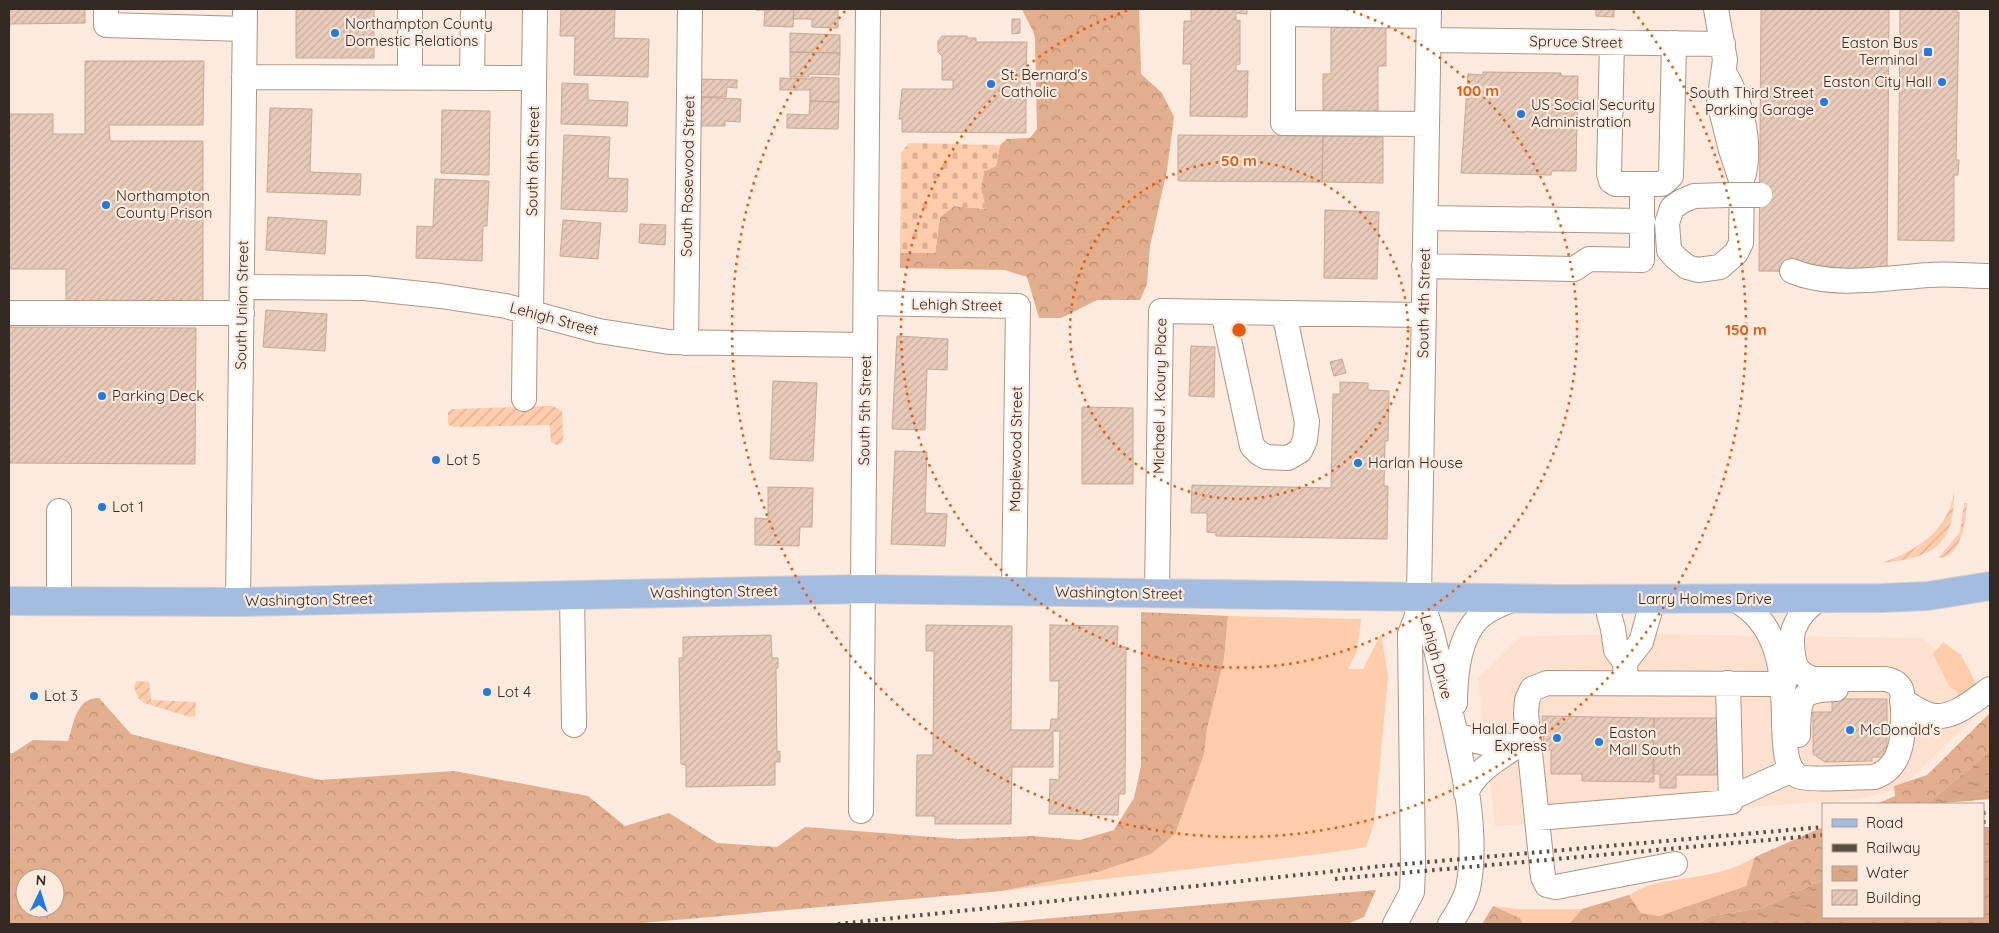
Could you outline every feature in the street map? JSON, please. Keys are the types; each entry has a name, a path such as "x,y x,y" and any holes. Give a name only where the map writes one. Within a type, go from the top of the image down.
{"main road":[{"name":"Larry Holmes Drive","path":"1418,597 1653,600 1818,599 1928,596 1990,586"},
{"name":"Washington Street","path":"9,601 238,602 863,588 1418,597"}],"street":[{"path":"106,9 106,25 245,19"},
{"path":"410,9 410,77"},
{"path":"472,78 473,9"},
{"name":"South 6th Street","path":"524,399 528,312 535,9"},
{"name":"South Rosewood Street","path":"686,343 690,9"},
{"name":"South 5th Street","path":"861,811 868,9"},
{"path":"1716,9 1723,44 1724,72 1719,102 1743,191"},
{"path":"1427,124 1283,123 1283,14 1429,12"},
{"name":"South 4th Street","path":"1418,597 1429,12"},
{"name":"South Union Street","path":"238,602 245,19"},
{"name":"Spruce Street","path":"1429,40 1723,44"},
{"path":"1612,42 1609,174 1611,181 1616,184 1662,184 1672,176 1674,43"},
{"path":"244,77 534,78"},
{"path":"1424,266 1574,269 1589,260 1642,260 1642,184"},
{"path":"1426,218 1642,221"},
{"path":"1792,271 1808,278 1849,280 1931,275 1990,276"},
{"name":"Lehigh Street","path":"243,287 384,290 475,300 599,331 654,341 865,345"},
{"name":"Lehigh Street","path":"866,303 1018,306"},
{"name":"Maplewood Street","path":"1014,591 1018,306"},
{"name":"Michael J. Koury Place","path":"1157,593 1161,311 1424,315"},
{"path":"1223,312 1252,446 1266,457 1288,458 1300,451 1307,431 1297,367 1284,313"},
{"path":"9,313 242,313"},
{"path":"59,511 59,601"},
{"path":"572,595 574,725"},
{"name":"Lehigh Drive","path":"1418,597 1428,617 1456,735 1466,793 1472,851 1469,885 1463,902 1450,924"},
{"name":"Lehigh Drive","path":"1395,924 1408,902 1412,889 1410,634 1417,616 1418,597"},
{"path":"1514,599 1481,616 1470,630 1463,647 1456,686 1456,735 1486,744 1523,745"},
{"path":"1605,599 1616,650 1626,672"},
{"path":"1734,599 1757,614 1773,641 1784,684 1785,756 1792,770 1803,778 1874,777 1889,769 1902,743 1904,731 1901,695"},
{"path":"1818,599 1803,612 1794,628 1793,658 1797,669 1803,675 1814,679 1885,679 1893,681 1901,695 1929,715 1943,716 1959,710 1990,688"},
{"path":"1626,672 1641,642 1653,600"},
{"path":"1675,864 1556,887 1547,885 1543,877 1537,818 1523,745 1527,700 1532,689 1539,685 1626,672 1728,683 1784,684"},
{"path":"1537,818 1731,802 1728,683"},
{"path":"1828,778 1813,771 1798,754 1798,715 1806,695 1817,690 1901,695"},
{"path":"1466,793 1472,780 1481,770 1523,745"},
{"path":"1731,798 1792,770"}],"shaded area":[{"path":"1640,634 1923,638 1948,660 1975,717 1899,789 1859,799 1495,826 1478,679 1522,636"}],"green space":[{"path":"1022,9 1139,9 1141,74 1162,93 1174,117 1167,170 1150,246 1147,284 1140,300 1097,300 1061,318 1039,318 1027,277 1005,270 900,268 900,253 935,253 940,217 954,206 986,209 981,189 984,171 996,166 1000,145 1007,139 1030,138 1037,129 1035,39"},
{"path":"909,143 1000,145 996,166 984,171 981,189 986,209 954,206 940,217 935,253 900,253 901,153"},
{"path":"553,406 562,411 563,440 562,443 557,445 551,442 550,425 453,427 448,424 448,412 453,409"},
{"path":"1954,491 1950,525 1945,537 1937,546 1915,557 1881,563 1906,552 1929,538 1945,517 1951,505"},
{"path":"1964,503 1967,503 1961,537 1953,552 1938,558 1960,532"},
{"path":"1141,612 1228,616 1224,659 1207,729 1204,754 1175,834 1151,854 1098,872 1002,891 631,924 9,924 9,753 13,753 33,740 68,741 74,719 81,707 91,699 99,698 131,734 247,764 320,780 454,771 588,796 625,826 669,813 717,843 777,847 805,827 959,839 1032,836 1080,840 1114,830 1134,798 1141,766"},
{"path":"1228,616 1361,619 1357,651 1348,669 1363,669 1381,634 1388,677 1374,823 1366,847 1002,891 1098,872 1204,754 1207,729 1224,659"},
{"path":"1943,642 1961,655 1979,689 1961,702 1956,690 1950,688 1933,654"},
{"path":"136,681 149,682 151,700 196,702 195,716 190,717 144,703 138,698 134,687"},
{"path":"1990,713 1990,748 1981,759 1928,803 1878,803 1895,796 1894,786 1927,775"},
{"path":"1822,827 1822,880 1762,908 1711,916 1697,924 1569,924 1582,909 1629,895 1641,913 1659,916 1746,886 1755,857"},
{"path":"1755,857 1746,886 1659,916 1641,913 1629,895 1654,884 1731,869"},
{"path":"1376,890 1364,917 1347,924 983,924"},
{"path":"1493,906 1517,909 1582,909 1569,924 1523,924 1520,918"},
{"path":"1493,906 1520,918 1523,924 1482,924"}],"water":[{"path":"1990,748 1990,924 1697,924 1711,916 1762,908 1822,880 1822,918 1984,918 1984,803 1928,803 1981,759"}],"pier":[{"path":"1990,799 1990,827 1984,827 1984,803 1943,803"}],"building":[{"path":"9,9 85,9 85,23 10,24 9,38"},
{"name":"Northampton County Domestic Relations","path":"296,9 374,9 374,58 296,58"},
{"path":"561,9 615,9 614,38 649,39 648,77 574,75 575,36 560,36"},
{"path":"794,9 838,9 838,28 812,27 812,19 793,19"},
{"path":"794,9 793,27 764,26 765,10 756,10"},
{"path":"1191,9 1247,9 1247,14 1236,13 1236,21 1240,20 1240,64 1236,65 1236,71 1248,71 1247,117 1190,116 1191,64 1183,64 1184,21 1191,21"},
{"path":"1596,9 1614,9 1614,17 1596,16"},
{"name":"South Third Street Parking Garage","path":"1761,9 1889,9 1887,272 1759,271"},
{"path":"1900,9 1957,9 1957,13 1959,12 1956,160 1959,160 1958,175 1954,175 1954,241 1898,240"},
{"path":"1012,19 1020,19 1020,33 1012,34"},
{"path":"1331,24 1386,24 1386,66 1378,66 1378,117 1323,117 1323,74 1331,74"},
{"path":"790,33 840,35 840,53 790,52"},
{"name":"St. Bernard's Catholic","path":"942,36 967,36 967,38 976,38 976,42 1027,42 1026,78 1030,78 1030,96 1026,96 1026,133 902,132 902,119 899,119 902,89 953,89 953,80 942,80 942,56 938,52 938,41"},
{"path":"790,52 840,53 839,75 809,74 809,77 790,77"},
{"name":"Northampton County Prison","path":"85,61 204,61 203,125 109,125 110,141 203,141 203,305 66,304 66,269 9,269 9,114 53,114 53,134 85,134"},
{"name":"US Social Security Administration","path":"1483,72 1561,73 1561,76 1578,76 1576,171 1552,171 1551,175 1461,173 1468,74 1483,75"},
{"path":"811,77 839,78 839,102 810,101 810,90 780,90 780,78 811,79"},
{"path":"699,79 737,80 737,88 727,87 726,97 699,97"},
{"path":"562,83 588,84 588,100 628,102 627,126 561,124"},
{"path":"699,97 741,99 740,122 725,121 725,126 698,126"},
{"path":"810,101 839,102 838,129 787,128 787,114 809,115"},
{"path":"270,108 312,109 310,172 361,174 360,195 267,192"},
{"path":"442,110 490,111 489,175 441,173"},
{"path":"564,135 610,137 608,178 628,179 627,212 561,209"},
{"path":"1178,135 1323,136 1322,182 1178,181"},
{"path":"1323,136 1383,137 1383,183 1322,182"},
{"path":"435,179 489,181 487,226 483,226 482,261 416,258 417,226 433,227"},
{"path":"1325,210 1379,212 1377,279 1324,278"},
{"path":"268,217 327,221 325,254 266,250"},
{"path":"563,220 601,223 598,259 560,256"},
{"path":"640,224 666,225 665,245 639,243"},
{"path":"266,310 327,314 325,351 263,347"},
{"name":"Parking Deck","path":"9,327 196,328 195,464 9,463"},
{"path":"897,336 948,339 947,370 927,369 925,430 892,429"},
{"path":"1191,346 1215,347 1214,397 1189,396"},
{"path":"1342,359 1346,373 1334,376 1330,362"},
{"path":"773,381 817,383 813,461 770,459"},
{"name":"Harlan House","path":"1340,382 1368,383 1368,390 1389,391 1388,441 1385,441 1384,486 1388,486 1387,539 1216,536 1216,533 1207,532 1207,513 1191,513 1192,485 1331,488 1333,394 1340,394"},
{"path":"1082,407 1133,408 1133,484 1082,484"},
{"path":"895,451 927,452 925,513 947,514 945,546 891,544"},
{"path":"768,487 813,488 812,527 800,527 799,546 755,545 755,518 768,519"},
{"path":"926,625 1012,626 1011,730 1050,730 1051,719 1058,719 1059,681 1050,681 1050,625 1118,626 1117,647 1126,647 1125,794 1119,794 1118,815 1049,814 1050,779 1059,780 1060,731 1053,731 1053,767 1012,767 1011,824 935,824 935,816 916,816 917,755 933,755 934,651 926,651"},
{"path":"771,635 772,658 778,658 778,668 776,668 777,752 780,751 780,762 775,762 775,785 686,787 686,765 681,764 679,658 683,658 683,637"},
{"name":"McDonald's","path":"1832,699 1887,699 1887,749 1884,749 1884,757 1872,757 1872,761 1825,762 1813,754 1813,712 1832,712"},
{"name":"Easton Mall South","path":"1542,716 1654,718 1654,782 1582,781 1582,774 1551,774 1551,750 1544,750"},
{"path":"1654,718 1721,718 1721,775 1676,775 1676,788 1660,788 1660,774 1653,774"}],"railway":[{"path":"1984,813 1990,812"},
{"path":"1984,822 1990,822"},
{"path":"838,924 1383,866 1822,827"},
{"path":"1335,879 1822,835"}],"place":[{"name":"Northampton County Domestic Relations","path":"335,33"},
{"name":"Easton Bus Terminal","path":"1928,52"},
{"name":"Easton City Hall","path":"1942,82"},
{"name":"St. Bernard's Catholic","path":"991,84"},
{"name":"South Third Street Parking Garage","path":"1824,102"},
{"name":"US Social Security Administration","path":"1521,114"},
{"name":"Northampton County Prison","path":"106,205"},
{"name":"Parking Deck","path":"102,396"},
{"name":"Lot 5","path":"436,460"},
{"name":"Harlan House","path":"1358,463"},
{"name":"Lot 1","path":"102,507"},
{"name":"Lot 4","path":"487,692"},
{"name":"Lot 3","path":"34,696"},
{"name":"McDonald's","path":"1850,730"},
{"name":"Halal Food Express","path":"1557,738"},
{"name":"Easton Mall South","path":"1599,742"}]}
